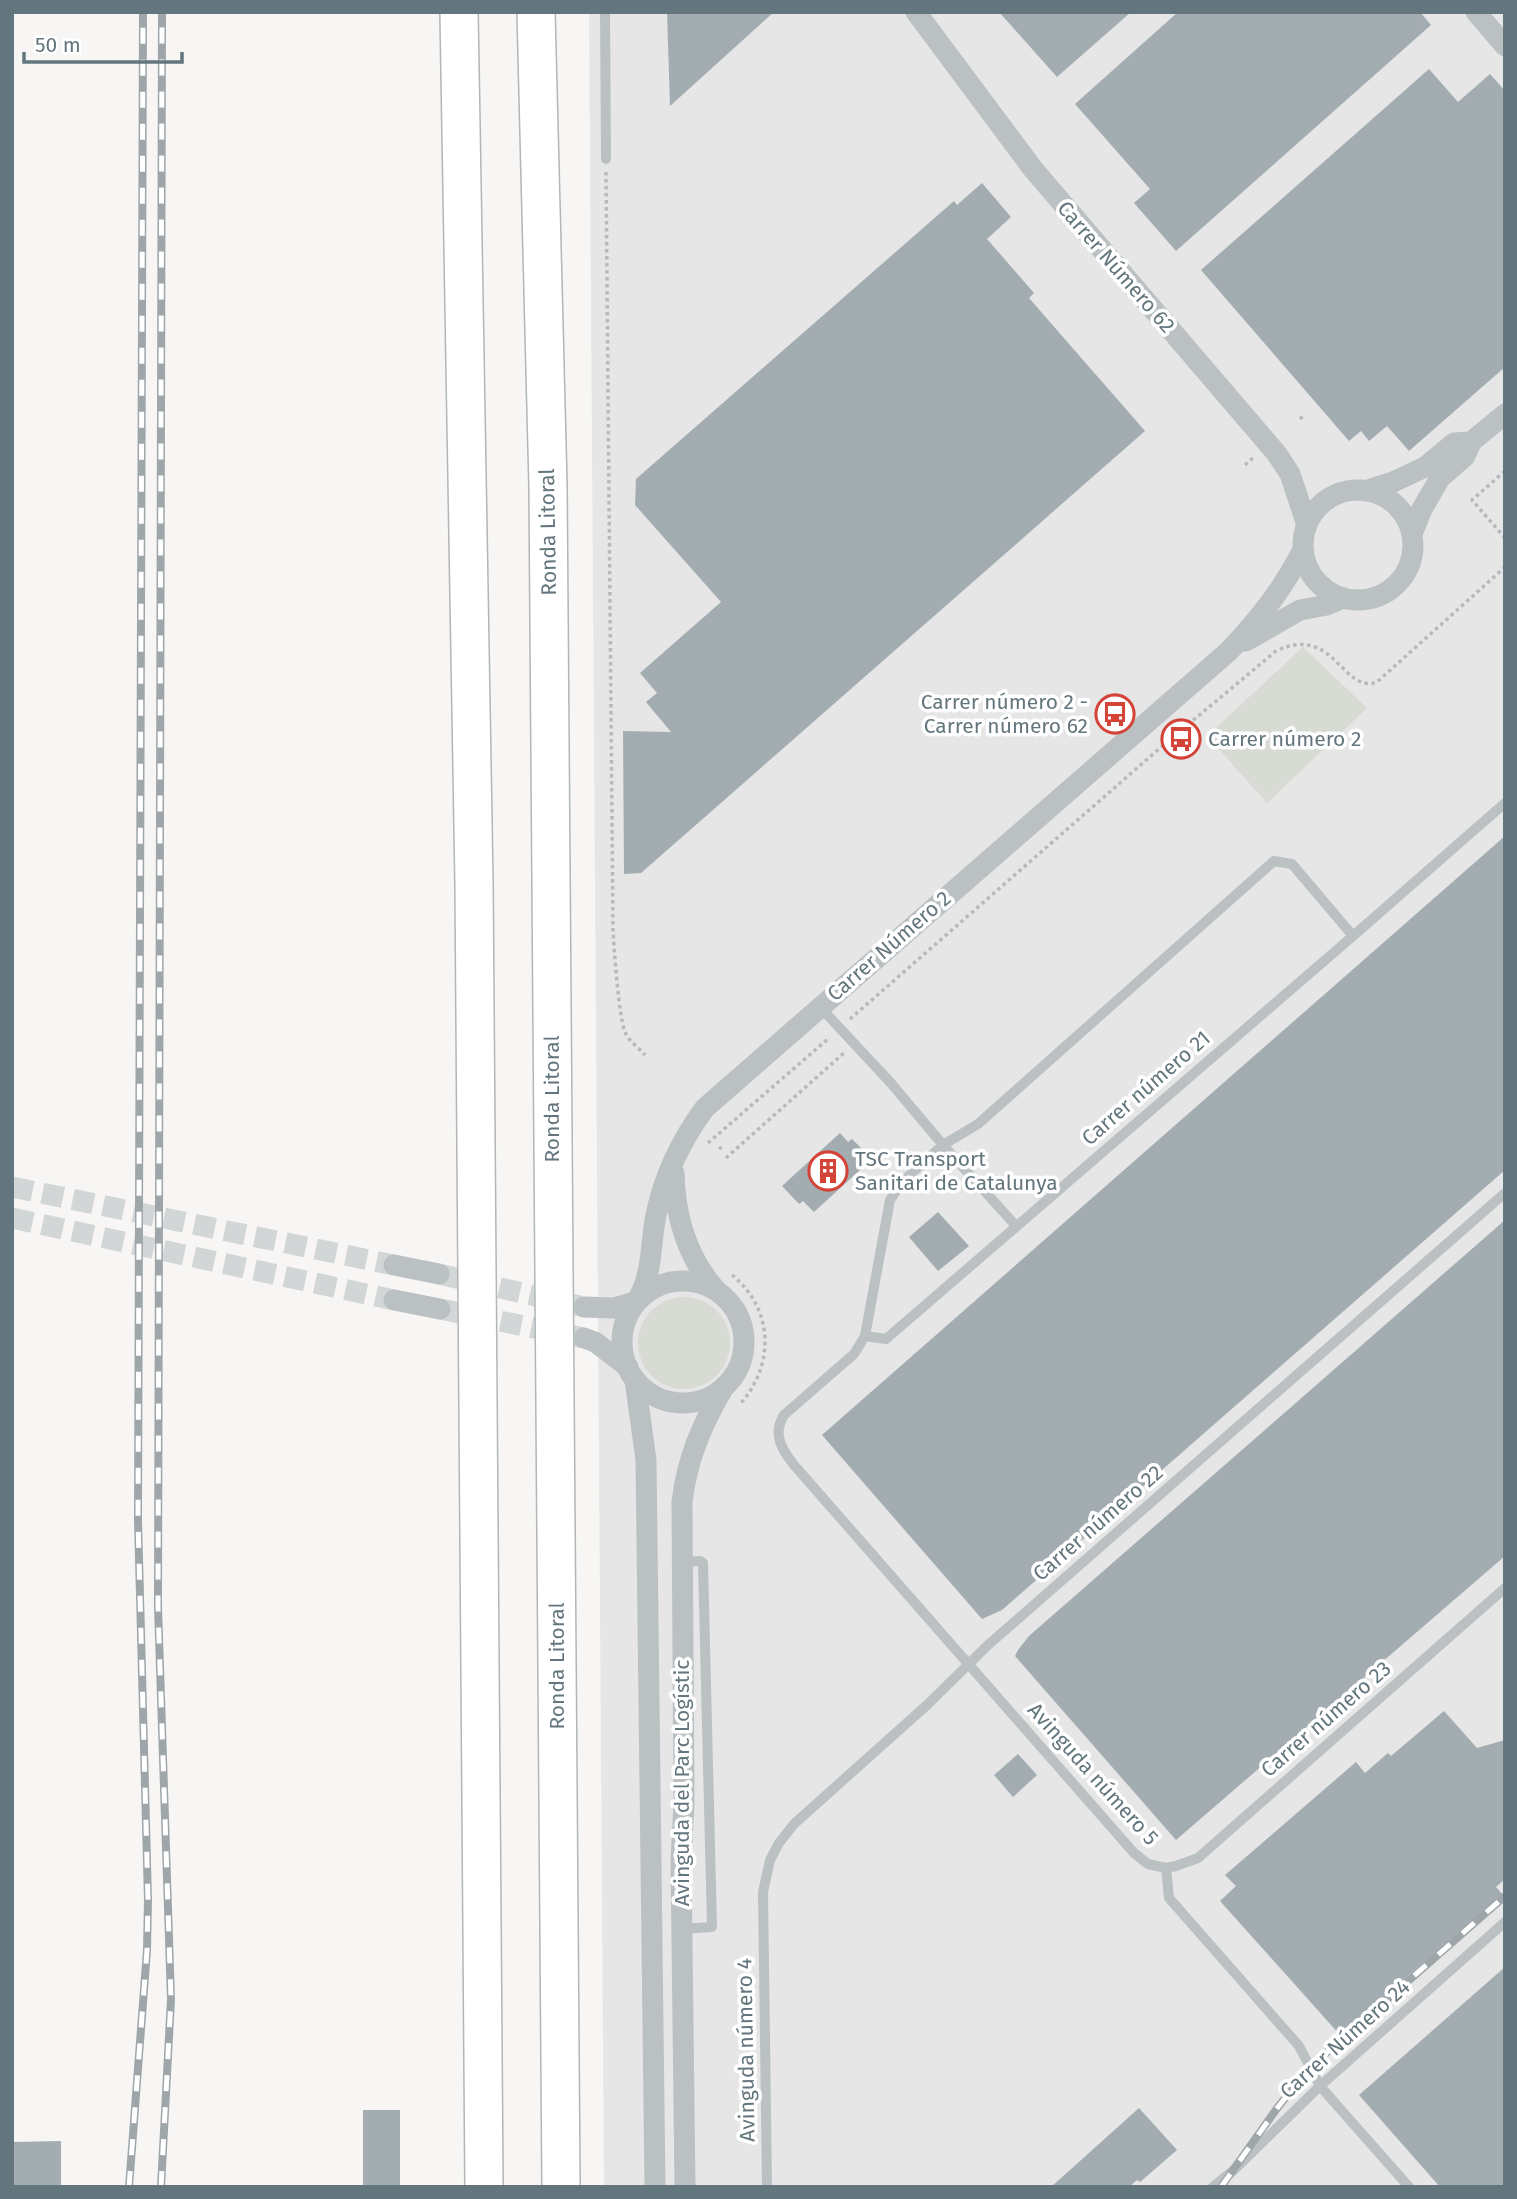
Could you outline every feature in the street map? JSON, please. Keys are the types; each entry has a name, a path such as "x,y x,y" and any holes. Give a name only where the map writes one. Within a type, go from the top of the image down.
{"highway":[{"path":"458,12 474,896 484,2187"},
{"name":"Ronda Litoral","path":"536,12 548,500 561,2187"}],"street":[{"name":"Carrer Número 62","path":"916,12 1033,169 1277,454 1290,474 1307,525"},
{"path":"1476,12 1505,46"},
{"path":"1412,534 1422,509 1440,478 1465,456 1471,442 1505,414"},
{"path":"1364,491 1385,496 1404,514 1412,534 1413,551 1410,564 1396,586 1374,599 1361,601 1343,598 1324,589 1308,569 1303,550 1307,525 1320,505 1344,492 1364,491 1393,482 1425,467 1454,443 1471,442"},
{"name":"Carrer Número 2","path":"637,1301 648,1277 656,1216 674,1161 681,1144 705,1108 1229,650 1284,586 1303,550"},
{"name":"Carrer Número 2","path":"1229,650 1300,610 1328,606 1343,598"},
{"path":"584,1338 595,1342 631,1373 649,1393 667,1401 706,1399 724,1387 734,1375 742,1357 744,1338 740,1319 731,1303 716,1290 701,1269 683,1232 674,1194 674,1161"},
{"path":"394,1265 439,1274"},
{"path":"584,1307 614,1308 637,1301 662,1284 680,1280 699,1282 716,1290"},
{"path":"394,1300 440,1309"},
{"path":"631,1373 621,1343 624,1325 637,1301"},
{"name":"Avinguda del Parc Logístic","path":"631,1373 646,1460 655,2187"},
{"name":"Avinguda del Parc Logístic","path":"685,2187 681,1860 684,1789 682,1502 684,1480 699,1433 724,1387"}],"lane":[{"path":"605,12 606,159"},
{"name":"Carrer número 21","path":"865,1336 886,1339 1505,803"},
{"path":"865,1336 886,1212 895,1190 943,1144 978,1124 1274,861 1293,864 1353,936"},
{"path":"820,1007 1016,1226"},
{"name":"Carrer número 22","path":"763,1912 764,1878 774,1851 786,1833 814,1804 927,1705 969,1664 1505,1193"},
{"name":"Avinguda número 5","path":"865,1336 854,1354 784,1415 778,1428 780,1444 785,1453 1134,1853 1149,1864 1166,1868 1169,1898 1299,2046 1320,2086 1409,2187"},
{"path":"682,1562 704,1563 712,1927 682,1929"},
{"name":"Carrer número 23","path":"1166,1868 1198,1858 1505,1588"},
{"name":"Avinguda número 4","path":"763,1912 767,2187"},
{"name":"Carrer Número 24","path":"1213,2187 1320,2086 1505,1922"}],"path":[{"path":"606,159 615,964 619,976 624,1033 645,1055"},
{"path":"1505,471 1472,500 1505,538"},
{"path":"855,1015 1160,748 1276,651 1295,644 1321,649 1334,657 1350,676 1361,683 1369,685 1377,682 1504,568 1505,562"},
{"path":"726,1156 854,1044"},
{"path":"719,1149 724,1145"}],"shaded area":[{"path":"589,12 1505,12 1505,2187 604,2187"},
{"path":"1303,647 1367,708 1267,803 1207,736"},
{"path":"684,1297 702,1300 717,1310 727,1325 730,1343 727,1361 717,1376 702,1386 684,1389 666,1386 651,1376 641,1361 638,1343 641,1325 651,1310 666,1300"}],"building":[{"path":"667,12 774,12 670,106"},
{"path":"999,12 1131,12 1057,77"},
{"path":"1178,12 1420,12 1431,25 1176,251 1134,203 1150,189 1075,104"},
{"path":"1429,69 1458,102 1490,74 1505,91 1505,367 1409,451 1387,426 1369,441 1361,431 1349,441 1201,270"},
{"path":"982,183 1011,217 987,239 1034,293 1029,298 1145,431 641,873 624,874 623,731 671,732 646,702 657,693 640,673 721,602 635,505 636,479 954,201 957,205"},
{"path":"1505,836 1505,1170 1002,1610 982,1619 822,1435"},
{"name":"TSC Transport Sanitari de Catalunya","path":"840,1133 848,1142 852,1139 872,1159 814,1212 803,1201 799,1204 782,1186"},
{"path":"938,1212 969,1246 938,1271 909,1237"},
{"path":"1505,1220 1505,1556 1176,1840 1015,1656 1018,1650 1029,1636"},
{"path":"1444,1711 1477,1748 1505,1740 1505,1879 1496,1887 1502,1894 1340,2035 1220,1901 1236,1886 1225,1875 1356,1762 1365,1773 1388,1753 1391,1756"},
{"path":"1018,1754 1037,1775 1013,1797 994,1775"},
{"path":"1505,1967 1505,2187 1440,2187 1359,2095"},
{"path":"1139,2108 1177,2150 1140,2182 1137,2180 1129,2187 1051,2187"},
{"path":"363,2110 400,2110 400,2187 363,2187"},
{"path":"61,2141 61,2187 12,2187 12,2142"}],"tunnel":[{"path":"12,1187 394,1265"},
{"path":"12,1218 394,1300"},
{"path":"439,1274 584,1307"},
{"path":"440,1309 584,1338"}],"railway":[{"path":"129,2187 147,1950 148,1900 138,1520 143,12"},
{"path":"161,2187 171,1999 158,1607 162,12"},
{"path":"1221,2187 1309,2068 1505,1896"}],"place":[{"name":"Carrer número 2 - Carrer número 62","path":"1115,714"},
{"name":"Carrer número 2","path":"1181,739"},
{"name":"TSC Transport Sanitari de Catalunya","path":"828,1171"}]}
